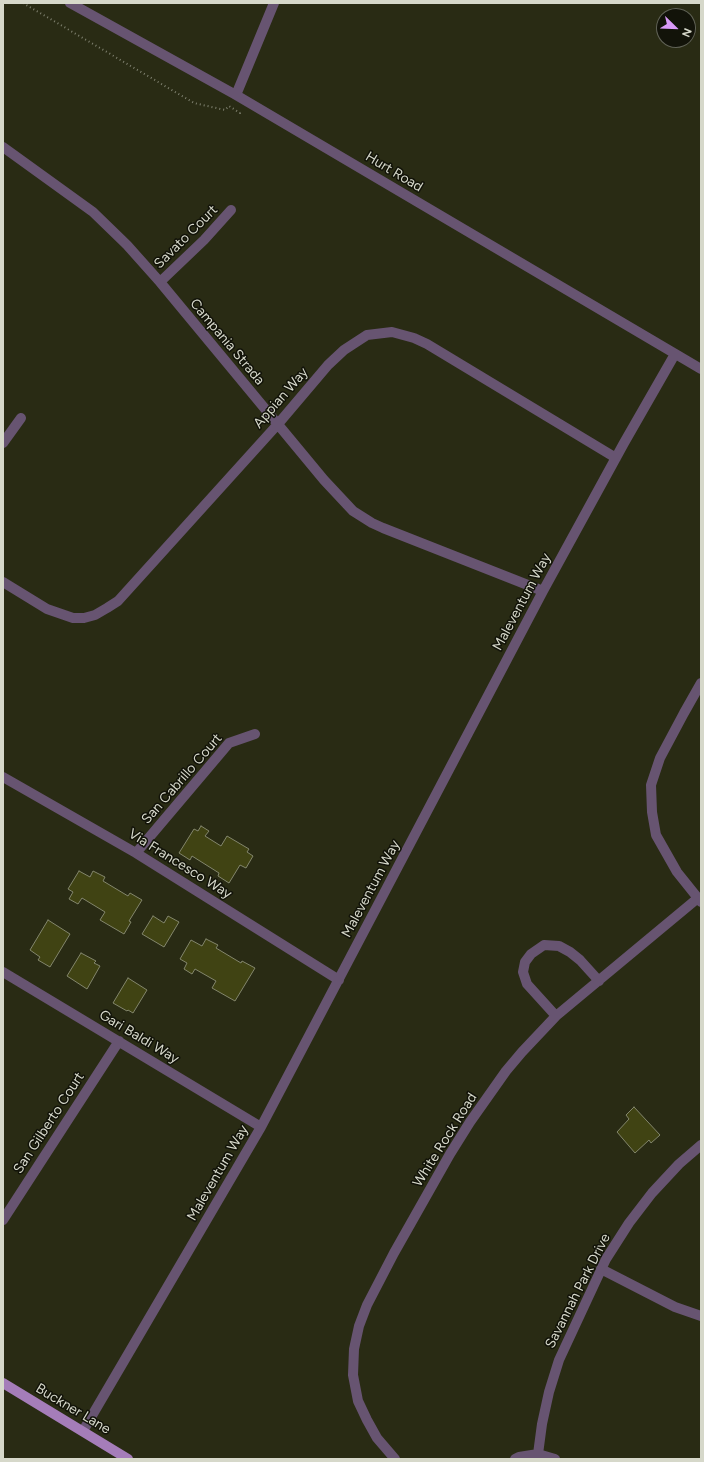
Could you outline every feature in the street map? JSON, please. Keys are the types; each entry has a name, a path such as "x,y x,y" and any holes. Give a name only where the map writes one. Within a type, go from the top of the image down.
{"main road":[{"name":"Buckner Lane","path":"3,1383 128,1459"}],"street":[{"name":"Hurt Road","path":"70,3 236,95 701,370"},
{"path":"236,95 274,3"},
{"name":"Campania Strada","path":"3,147 94,212 126,245 160,282 345,504 362,517 383,528 542,591"},
{"name":"Savato Court","path":"160,282 204,240 231,210"},
{"name":"Appian Way","path":"3,582 46,609 73,618 84,618 95,615 118,600 278,424 328,365 344,350 367,335 392,332 414,338 427,344 616,458"},
{"name":"Maleventum Way","path":"83,1431 261,1127 542,591 675,354"},
{"path":"3,443 21,418"},
{"path":"699,900 677,872 656,835 652,812 651,785 660,758 701,683"},
{"name":"San Cabrillo Court","path":"136,853 229,742 255,734"},
{"name":"Via Francesco Way","path":"3,777 136,853 339,980"},
{"name":"White Rock Road","path":"395,1459 377,1438 358,1401 353,1376 354,1350 359,1326 367,1305 424,1199 470,1122 506,1071 531,1042 556,1016 699,900"},
{"path":"556,1016 527,984 523,972 525,962 531,954 544,945 559,946 580,960 599,980"},
{"name":"Gari Baldi Way","path":"3,972 261,1127"},
{"name":"San Gilberto Court","path":"3,1220 119,1041"},
{"name":"Savannah Park Drive","path":"538,1454 542,1424 549,1392 559,1360 606,1259 629,1223 652,1193 701,1145"},
{"path":"601,1269 675,1307 701,1316"},
{"path":"515,1459 538,1454 555,1459"}],"path":[{"path":"22,3 194,103 225,110 229,106 240,113 246,102"}],"building":[{"path":"201,826 209,831 205,836 221,846 227,836 249,849 247,852 253,856 246,868 240,865 229,883 218,876 219,873 192,856 190,860 179,853 194,829 198,831"},
{"path":"79,871 90,877 93,871 105,877 103,881 128,896 130,893 142,900 129,921 131,922 124,934 100,920 105,912 82,898 78,904 69,899 73,892 68,889"},
{"path":"153,916 164,923 168,916 179,922 164,947 142,934"},
{"path":"48,920 70,934 50,967 38,960 40,957 30,950"},
{"path":"206,939 218,945 216,948 241,963 242,961 255,968 235,1001 212,988 216,981 195,969 192,974 184,969 187,963 180,959 191,940 202,946"},
{"path":"81,953 96,961 94,963 100,966 87,989 67,976"},
{"path":"128,978 147,990 133,1013 113,1003"},
{"path":"634,1107 660,1135 651,1143 649,1140 635,1153 617,1132 629,1119 626,1115"}]}
